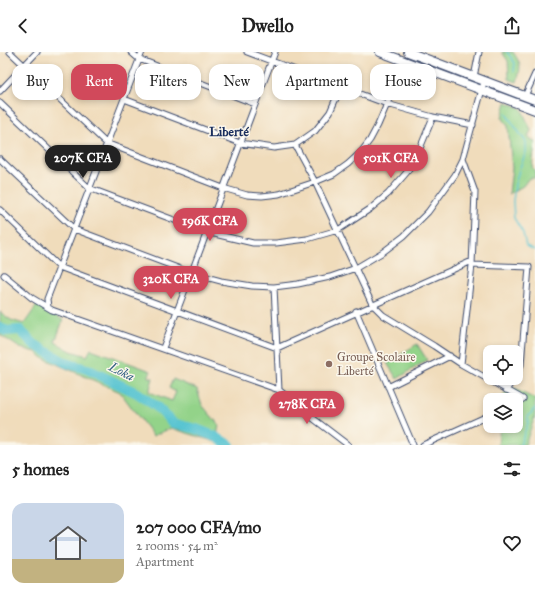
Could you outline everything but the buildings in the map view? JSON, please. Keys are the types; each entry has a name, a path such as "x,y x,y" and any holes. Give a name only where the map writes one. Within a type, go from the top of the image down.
{"highway":[{"path":"380,52 535,110"},
{"path":"408,52 535,100"}],"street":[{"path":"10,52 23,64"},
{"path":"25,64 37,52"},
{"path":"131,52 139,59 255,104"},
{"path":"127,91 142,52"},
{"path":"247,52 279,64"},
{"path":"162,348 275,52"},
{"path":"474,77 479,52"},
{"path":"61,100 106,143 223,188 247,195 262,196 280,194 316,182 334,174 361,152 370,140 388,104 404,61"},
{"path":"525,96 535,74"},
{"path":"0,91 12,78"},
{"path":"0,158 74,229 191,274 252,286 274,287 298,284 330,277 356,268 383,252 404,236 428,212 455,175 464,159 484,82"},
{"path":"362,95 433,117 473,125"},
{"path":"48,307 47,299 124,100"},
{"path":"127,100 240,143 274,148 295,145 314,131 330,112 335,100"},
{"path":"0,103 89,188 206,232 253,243 276,243 307,239 338,230 370,209 398,184 407,172 418,153 433,117"},
{"path":"295,145 316,182 372,304 384,315 461,364 511,393"},
{"path":"461,364 472,263 475,192 464,159"},
{"path":"0,210 59,267 277,348 372,304 472,263 528,267 530,268 523,345"},
{"path":"4,275 32,298 52,310 279,390 348,445"},
{"path":"274,287 279,390"},
{"path":"356,311 412,445"},
{"path":"388,386 450,356"},
{"path":"506,390 509,385"},
{"path":"422,445 483,418"}],"green space":[{"path":"502,52 513,52 518,60 520,69 517,82 509,79 508,61"},
{"path":"506,102 521,108 531,130 528,137 534,141 535,144 532,167 535,171 535,178 529,178 523,186 509,194 512,168 508,126 502,117"},
{"path":"38,304 63,320 55,342 71,351 87,356 91,349 151,371 148,377 153,378 149,392 172,401 176,392 169,388 173,379 197,389 202,405 219,425 216,442 171,428 153,436 120,392 43,358 36,352 20,348 0,335 0,312 11,320 24,324"},
{"path":"417,344 427,360 397,379 387,363"},
{"path":"511,387 523,393 506,393"},
{"path":"523,393 535,399 535,416 525,445 498,445 499,433 523,433"}],"waterway":[{"path":"507,52 515,63 514,71"},
{"path":"506,114 526,142 526,152 515,185 513,201 514,218 523,233 526,246 535,250"},
{"name":"Loka","path":"0,327 6,331 20,330 34,344 66,363 87,369 137,393 157,407 173,423 196,429 216,437 230,445"},
{"path":"520,445 528,423 528,417 535,408"}],"place":[{"name":"Groupe Scolaire Liberté","path":"329,364"}],"district":[{"name":"Liberté","path":"229,131"}]}
